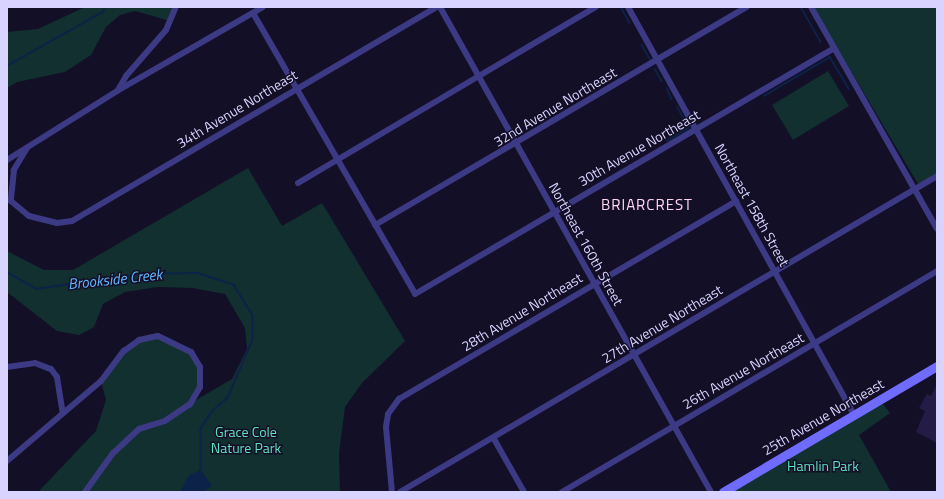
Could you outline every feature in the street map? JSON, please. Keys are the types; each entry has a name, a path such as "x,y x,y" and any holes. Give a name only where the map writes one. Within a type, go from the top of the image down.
{"street":[{"path":"118,91 126,76 166,30 176,7"},
{"path":"7,160 118,91 263,7"},
{"name":"34th Avenue Northeast","path":"27,148 14,170 11,201 29,216 46,222 72,221 296,88 437,7"},
{"name":"Northeast 160th Street","path":"440,7 711,492"},
{"path":"298,183 478,75 596,7"},
{"name":"Northeast 158th Street","path":"628,7 854,415"},
{"name":"32nd Avenue Northeast","path":"375,224 516,144 747,7"},
{"path":"810,7 937,229"},
{"path":"253,13 375,224"},
{"name":"30th Avenue Northeast","path":"375,224 415,294 834,48"},
{"name":"27th Avenue Northeast","path":"400,492 494,439 937,176"},
{"name":"28th Avenue Northeast","path":"392,492 386,427 388,414 399,399 594,283 736,201"},
{"name":"26th Avenue Northeast","path":"562,492 673,425 937,271"},
{"path":"7,461 101,381 124,351 139,340 158,336 191,352 200,367 200,386 190,404 165,421 139,429 113,453 85,492"},
{"path":"7,367 35,363 51,369 57,377 63,413"},
{"name":"25th Avenue Northeast","path":"723,492 937,366"},
{"path":"494,439 524,492"}],"green space":[{"path":"85,7 176,7 170,21 135,11 120,15 106,27 91,55 65,72 17,82 7,88 7,32 38,29"},
{"path":"813,7 937,7 937,173 918,184"},
{"path":"828,71 849,106 793,140 772,105"},
{"name":"Grace Cole Nature Park","path":"248,168 282,226 322,203 405,341 362,383 345,407 339,453 340,492 38,492 96,431 106,400 101,381 124,351 139,340 158,336 191,352 200,367 200,387 191,403 232,379 247,349 245,328 225,294 192,288 158,287 125,292 103,304 94,327 79,335 57,331 7,292 7,251 44,270 73,270"},
{"name":"Hamlin Park","path":"882,403 890,413 859,435 891,492 723,492"}],"water":[{"path":"201,470 212,486 203,492 180,492 189,475"}],"building":[{"path":"937,384 937,443 916,432 925,411 919,408 927,394 931,396"}],"waterway":[{"path":"7,66 103,12 105,7"},
{"path":"621,7 630,23"},
{"path":"801,7 821,42"},
{"path":"642,45 650,59"},
{"path":"764,96 830,57 849,89"},
{"path":"655,69 662,81"},
{"path":"667,88 672,99"},
{"path":"667,141 689,128 677,107"},
{"name":"Brookside Creek","path":"7,272 36,289 140,274 198,273 234,285 253,315 253,340 228,398 212,412 201,429 201,471"}],"district":[{"name":"BRIARCREST","path":"647,205"}]}
